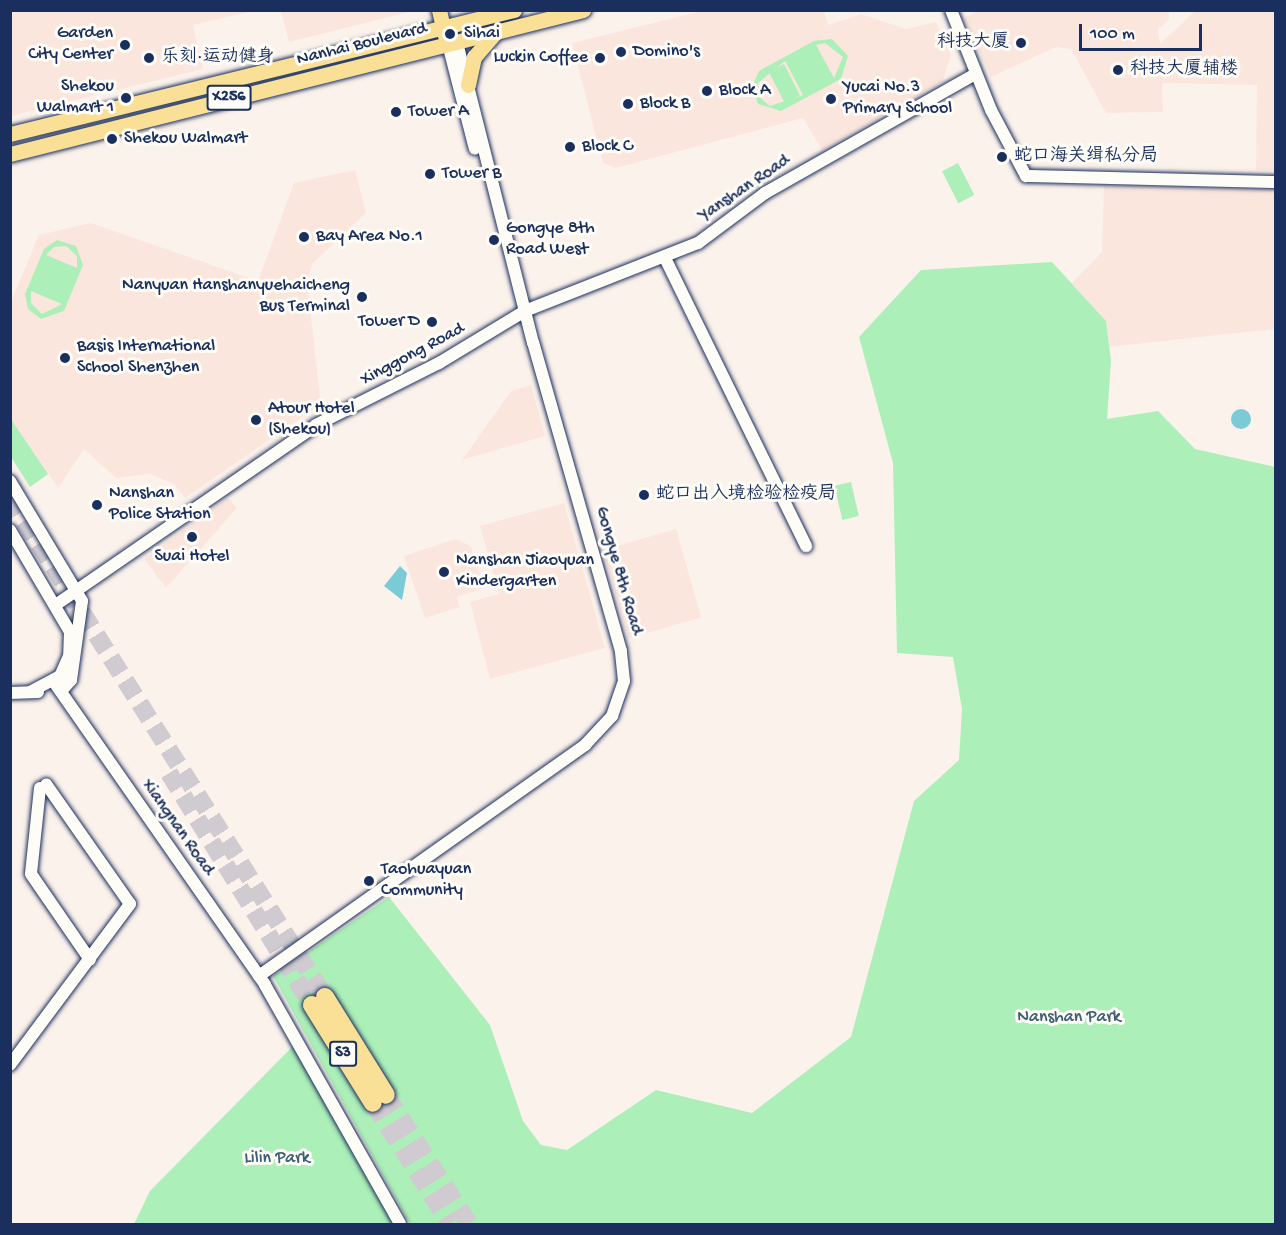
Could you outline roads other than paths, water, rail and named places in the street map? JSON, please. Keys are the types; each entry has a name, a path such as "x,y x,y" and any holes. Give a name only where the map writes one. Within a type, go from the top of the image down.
{"highway":[{"name":"S3","path":"319,1001 380,1099"}],"main road":[{"name":"Gongye 8th Road","path":"439,10 448,21 452,43"},
{"name":"Nanhai Boulevard","path":"10,134 448,21 514,10"},
{"name":"Nanhai Boulevard","path":"10,153 583,10"},
{"path":"468,85 478,50 499,31"}],"street":[{"path":"951,10 975,74 1023,173 1034,179 1275,182"},
{"name":"Gongye 8th Road","path":"452,43 468,85 522,313"},
{"name":"Gongye 8th Road","path":"259,977 581,739 610,702 617,680 614,653 452,43"},
{"name":"Yanshan Road","path":"522,313 666,258 698,243 765,194 975,74"},
{"path":"666,258 806,546"},
{"name":"Xinggong Road","path":"57,604 316,424 439,363 522,313"},
{"path":"10,481 78,590 82,608 71,680 57,686 30,692 10,693"},
{"path":"10,530 57,604 71,642 66,666 57,686"},
{"name":"Xiangnan Road","path":"57,686 259,977 400,1224"},
{"path":"10,1065 90,960 130,904 43,786 31,874 90,960"}],"water":[{"path":"1241,409 1248,412 1251,419 1248,426 1241,429 1234,426 1231,419 1234,412"},
{"path":"400,566 407,573 402,600 384,586"}],"tunnel":[{"path":"10,498 325,997"},
{"path":"169,773 312,1005"},
{"path":"386,1095 469,1224"},
{"path":"373,1103 450,1224"}],"place":[{"name":"Sihai","path":"450,34"},
{"name":"科技大厦","path":"1021,43"},
{"name":"Garden City Center","path":"125,45"},
{"name":"Domino's","path":"621,52"},
{"name":"乐刻·运动健身","path":"149,58"},
{"name":"Luckin Coffee","path":"600,58"},
{"name":"科技大厦辅楼","path":"1118,70"},
{"name":"Block A","path":"707,91"},
{"name":"Shekou Walmart 1","path":"126,98"},
{"name":"Yucai No.3 Primary School","path":"831,99"},
{"name":"Block B","path":"628,104"},
{"name":"Tower A","path":"396,112"},
{"name":"Shekou Walmart","path":"112,139"},
{"name":"Block C","path":"570,147"},
{"name":"蛇口海关缉私分局","path":"1002,157"},
{"name":"Tower B","path":"430,174"},
{"name":"Bay Area No.1","path":"304,237"},
{"name":"Gongye 8th Road West","path":"494,240"},
{"name":"Nanyuan Hanshanyuehaicheng Bus Terminal","path":"362,297"},
{"name":"Tower D","path":"432,322"},
{"name":"Basis International School Shenzhen","path":"65,358"},
{"name":"Atour Hotel (Shekou)","path":"256,420"},
{"name":"蛇口出入境检验检疫局","path":"644,495"},
{"name":"Nanshan Police Station","path":"97,505"},
{"name":"Suai Hotel","path":"192,537"},
{"name":"Nanshan Jiaoyuan Kindergarten","path":"444,572"},
{"name":"Taohuayuan Community","path":"369,881"}],"park label":[{"name":"Nanshan Park","path":"1069,1018"},
{"name":"Lilin Park","path":"277,1159"}]}
